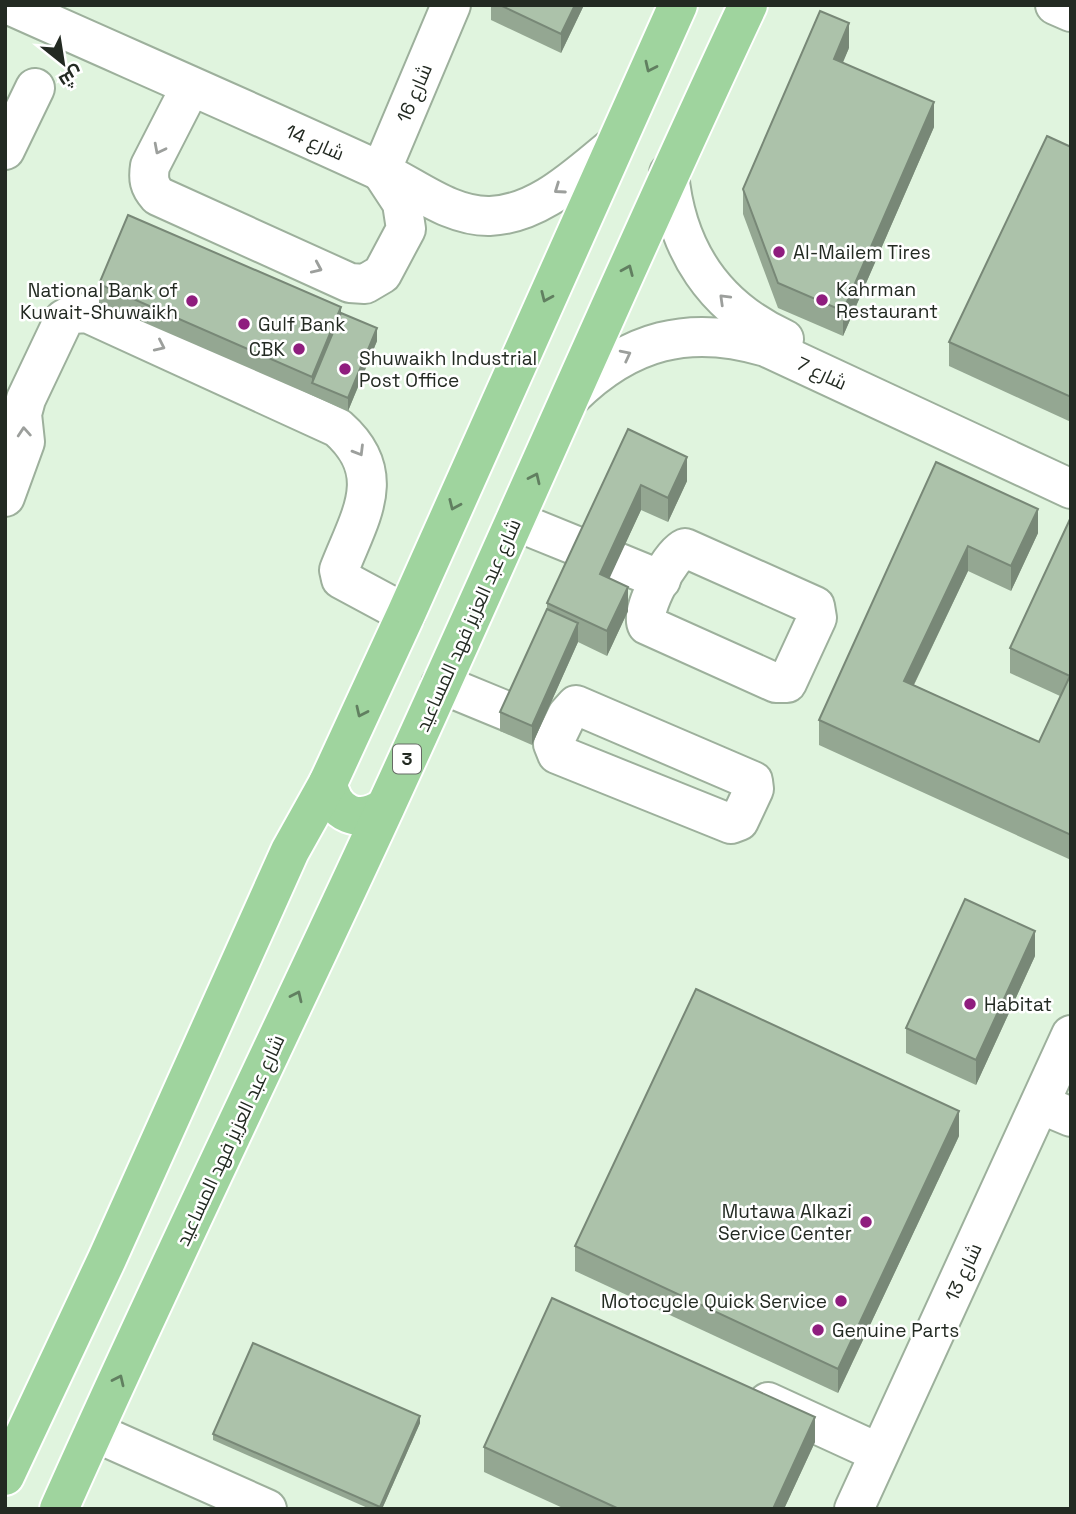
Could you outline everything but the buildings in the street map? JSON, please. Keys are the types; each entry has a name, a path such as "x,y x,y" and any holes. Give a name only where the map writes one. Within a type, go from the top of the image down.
{"main road":[{"path":"5,1476 107,1259 290,851 328,783 406,614 678,5"},
{"name":"شارع عبد العزيز فهد المساعيد","path":"68,1498 94,1432 385,807 572,396 669,173 748,5"},
{"path":"328,783 330,796 337,807 348,815 361,818 374,815 385,807"},
{"path":"5,1420 107,1259"}],"street":[{"name":"شارع 14","path":"9,5 52,14 190,88 381,171 452,209 489,216 510,213 544,199 613,147"},
{"path":"1055,5 1071,12"},
{"name":"شارع 16","path":"381,171 441,9"},
{"path":"6,148 35,88"},
{"path":"190,88 150,166 148,178 151,188 158,196 350,283 365,284 382,274 405,229 402,204 381,171"},
{"name":"شارع 7","path":"669,173 677,222 685,246 712,288 750,320 771,333 1071,467"},
{"path":"5,497 25,442 22,414 26,399 59,327 73,314 87,313 338,428 352,440 366,463 368,496 339,570 341,579 347,585 406,614"},
{"name":"شارع 7","path":"572,396 613,362 661,341 714,336 740,340 765,347 1071,489"},
{"path":"515,521 661,580"},
{"path":"445,676 540,714"},
{"name":"شارع 13","path":"854,1509 879,1453 1055,1110 1071,1035"},
{"path":"741,1389 879,1453"},
{"path":"94,1432 207,1497 267,1509"}],"place":[{"name":"Al-Mailem Tires","path":"779,252"},
{"name":"Kahrman Restaurant","path":"822,300"},
{"name":"National Bank of Kuwait-Shuwaikh","path":"192,301"},
{"name":"Gulf Bank","path":"244,324"},
{"name":"CBK","path":"299,349"},
{"name":"Shuwaikh Industrial Post Office","path":"345,369"},
{"name":"Habitat","path":"970,1004"},
{"name":"Mutawa Alkazi Service Center","path":"866,1222"},
{"name":"Motocycle Quick Service","path":"841,1301"},
{"name":"Genuine Parts","path":"818,1330"}]}
